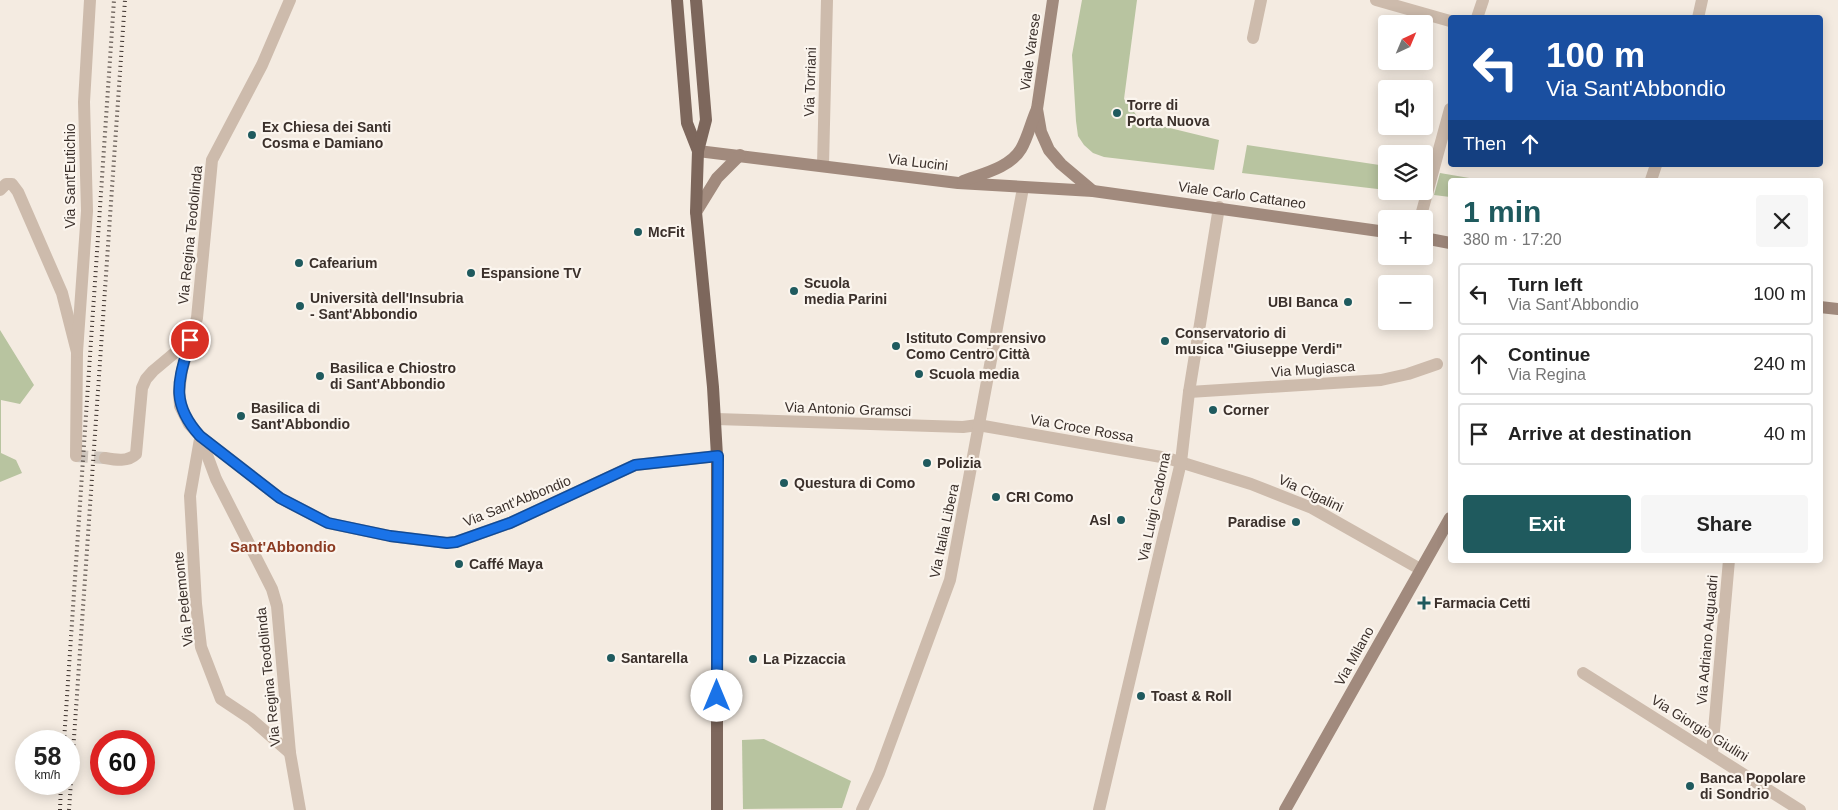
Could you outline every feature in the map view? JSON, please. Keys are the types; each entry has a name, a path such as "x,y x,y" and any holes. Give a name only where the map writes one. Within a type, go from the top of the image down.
{"main road":[{"path":"677,0 687,123 698,151"},
{"path":"696,0 706,120 698,151 696,212 718,456 717,810"}],"street":[{"name":"Via Sant'Eutichio","path":"78,352 87,211 84,102 90,0"},
{"name":"Via Regina Teodolinda","path":"290,0 262,65 212,160 196,318 182,370 179,392 180,406 189,424 200,436 216,478 272,590 277,606 290,753 300,810"},
{"name":"Via Torriani","path":"822,165 827,0"},
{"name":"Viale Varese","path":"958,182 994,170 1008,162 1020,151 1036,109 1053,0"},
{"path":"1253,38 1261,0"},
{"path":"1376,0 1448,20"},
{"path":"1477,15 1483,0"},
{"path":"1699,15 1702,0"},
{"name":"Viale Varese","path":"1036,109 1042,134 1049,150 1072,175 1093,191"},
{"path":"1422,210 1448,116"},
{"name":"Via Lucini","path":"698,151 958,182 1023,188 1093,191"},
{"path":"696,212 717,178 740,155"},
{"path":"0,190 6,184 12,184 18,192 62,293 78,352 76,456"},
{"name":"Via Italia Libera","path":"862,810 882,763 950,580 1023,188"},
{"name":"Viale Carlo Cattaneo","path":"1093,191 1219,207 1378,231"},
{"name":"Via Luigi Cadorna","path":"1099,810 1181,462 1189,392 1219,207"},
{"path":"1433,240 1448,243"},
{"path":"1823,306 1838,309"},
{"path":"108,459 125,460 132,458 136,454 142,388 146,379 190,340"},
{"name":"Via Mugiasca","path":"1189,392 1381,380 1408,374 1437,364"},
{"name":"Via Antonio Gramsci","path":"716,419 963,428 978,425"},
{"name":"Via Croce Rossa","path":"978,425 1181,462"},
{"name":"Via Sant'Abbondio","path":"200,436 280,498 328,523 390,536 447,543 456,542 510,523 635,465 718,456"},
{"name":"Via Pedemonte","path":"200,436 190,496 196,604 201,647 221,700 251,719 290,753"},
{"name":"Via Cigalini","path":"1181,462 1251,484 1312,508 1420,569"},
{"name":"Via Milano","path":"1285,810 1448,521"},
{"name":"Via Adriano Auguadri","path":"1712,753 1729,563"},
{"name":"Via Giorgio Giulini","path":"1583,673 1800,810"}],"green space":[{"path":"1082,0 1137,0 1124,99 1141,121 1219,140 1214,170 1104,157 1093,153 1084,145 1078,136 1076,121 1072,55"},
{"path":"1247,145 1378,165 1378,189 1242,173"},
{"path":"1440,173 1469,178 1448,178 1448,197 1434,195"},
{"path":"0,330 34,385 20,404 1,400 1,453 16,460 22,473 0,482"},
{"path":"764,739 851,781 842,808 743,809 742,740"}],"tunnel":[{"path":"76,456 105,458"}],"railway":[{"path":"65,730 114,0"},
{"path":"69,810 125,0"},
{"path":"60,810 61,795"}],"place":[{"name":"Torre di Porta Nuova","path":"1117,113"},
{"name":"Ex Chiesa dei Santi Cosma e Damiano","path":"252,135"},
{"name":"McFit","path":"638,232"},
{"name":"Cafearium","path":"299,263"},
{"name":"Espansione TV","path":"471,273"},
{"name":"Scuola media Parini","path":"794,291"},
{"name":"UBI Banca","path":"1348,302"},
{"name":"Università dell'Insubria - Sant'Abbondio","path":"300,306"},
{"name":"Conservatorio di musica \"Giuseppe Verdi\"","path":"1165,341"},
{"name":"Istituto Comprensivo Como Centro Città","path":"896,346"},
{"name":"Scuola media","path":"919,374"},
{"name":"Basilica e Chiostro di Sant'Abbondio","path":"320,376"},
{"name":"Corner","path":"1213,410"},
{"name":"Basilica di Sant'Abbondio","path":"241,416"},
{"name":"Polizia","path":"927,463"},
{"name":"Questura di Como","path":"784,483"},
{"name":"CRI Como","path":"996,497"},
{"name":"Asl","path":"1121,520"},
{"name":"Paradise","path":"1296,522"},
{"name":"Caffé Maya","path":"459,564"},
{"name":"Farmacia Cetti","path":"1424,603"},
{"name":"Santarella","path":"611,658"},
{"name":"La Pizzaccia","path":"753,659"},
{"name":"Toast & Roll","path":"1141,696"},
{"name":"Banca Popolare di Sondrio","path":"1690,786"}],"district":[{"name":"Sant'Abbondio","path":"283,547"}],"route":[{"path":"190,340 182,370 179,392 180,406 189,424 200,436 280,498 328,523 390,536 447,543 456,542 551,506 635,465 718,456 717,696"}]}
